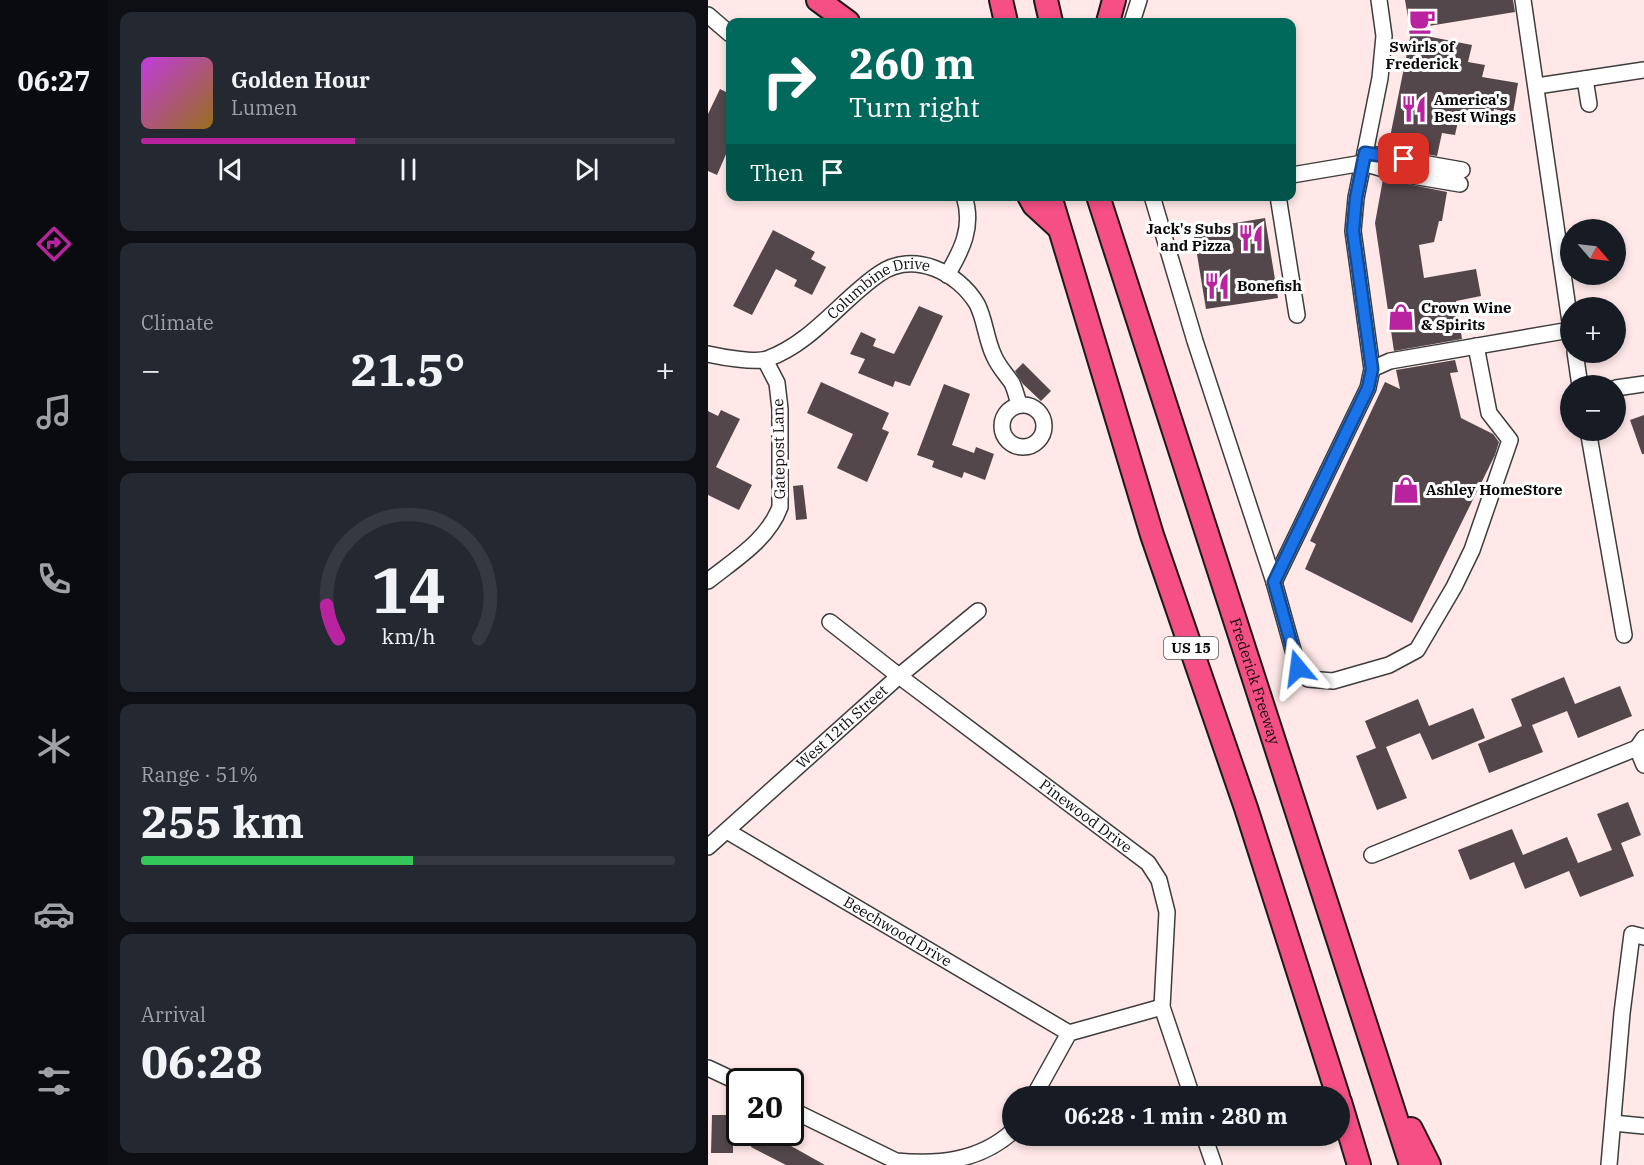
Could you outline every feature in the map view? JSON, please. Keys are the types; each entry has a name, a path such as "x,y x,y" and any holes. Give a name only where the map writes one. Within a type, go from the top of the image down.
{"highway":[{"path":"818,0 843,18"},
{"path":"1001,0 1005,18"},
{"path":"1046,0 1050,18"},
{"path":"1109,18 1114,0"},
{"path":"1032,201 1058,227"},
{"name":"US 15","path":"1051,201 1152,535 1246,808 1335,1086"},
{"name":"Frederick Freeway","path":"1100,201 1411,1165"},
{"path":"1111,201 1128,291"},
{"path":"1380,1065 1429,1165"},
{"path":"1350,1135 1359,1165"}],"street":[{"path":"1133,18 1139,0"},
{"path":"1274,582 1368,388 1372,369 1353,231 1364,158 1380,78 1384,36 1379,0"},
{"path":"1523,0 1567,297"},
{"path":"708,15 726,31"},
{"path":"1537,86 1644,70"},
{"path":"1585,79 1589,104"},
{"path":"1296,174 1364,158 1461,177"},
{"path":"947,275 965,242 968,228 965,201"},
{"path":"1155,201 1195,341 1274,582 1298,668 1308,679 1333,681 1389,665 1417,650 1454,588 1472,550 1510,440 1489,413 1476,346"},
{"path":"1279,201 1297,315"},
{"name":"Columbine Drive","path":"765,360 812,332 880,273 903,265 921,264 933,267 947,275 965,290 977,305 994,356 1012,383 1019,404"},
{"path":"1372,369 1390,361 1560,332"},
{"path":"708,354 726,358 765,360"},
{"name":"Gatepost Lane","path":"708,581 764,536 776,519 780,507 780,409 777,384 765,360"},
{"path":"1626,387 1644,384"},
{"path":"1590,441 1624,635"},
{"name":"West 12th Street","path":"708,847 899,676 978,611"},
{"name":"Pinewood Drive","path":"830,622 1148,863 1160,880 1167,912 1162,1007 1189,1086"},
{"path":"1372,855 1641,743 1644,765"},
{"name":"Beechwood Drive","path":"727,831 1069,1033"},
{"path":"1609,1165 1622,1013 1632,934 1644,937"},
{"path":"1040,1086 1069,1033 1162,1007"},
{"path":"708,1068 726,1076"},
{"path":"804,1116 896,1161 914,1165 968,1159 992,1148 1002,1140"},
{"path":"1613,1123 1644,1126"},
{"path":"1207,1146 1214,1165"}],"building":[{"path":"1405,0 1513,0 1515,12 1410,29"},
{"path":"1411,33 1472,45 1468,62 1485,65 1482,77 1518,83 1513,113 1494,109 1492,118 1460,112 1455,135 1442,133 1437,156 1388,147"},
{"path":"720,89 726,92 726,154 717,175 708,171 708,114"},
{"path":"1383,179 1447,192 1442,221 1439,221 1434,242 1419,245 1424,278 1476,269 1481,296 1456,301 1462,339 1394,351 1375,223"},
{"path":"1265,218 1278,298 1206,309 1193,230"},
{"path":"773,230 815,252 811,259 826,267 812,295 794,286 797,280 776,269 752,315 733,306"},
{"path":"919,306 943,316 910,386 895,381 893,387 858,373 865,359 850,354 861,332 876,339 873,346 894,354"},
{"name":"Ashley HomeStore","path":"1455,360 1458,372 1450,373 1461,418 1493,434 1499,442 1495,455 1412,623 1305,569 1316,544 1310,541 1385,382 1400,389 1396,370"},
{"path":"1023,363 1051,391 1041,401 1023,384 1015,371"},
{"path":"821,382 889,413 882,429 889,432 867,482 837,468 853,434 807,413"},
{"path":"944,384 970,394 952,445 974,453 976,447 994,454 985,480 964,472 962,478 932,467 934,461 917,455"},
{"path":"721,410 740,419 716,467 752,485 739,510 708,495 708,411 718,416"},
{"path":"1644,415 1644,454 1642,454 1630,420"},
{"path":"803,485 807,519 796,520 793,486"},
{"path":"1564,677 1575,704 1620,686 1632,716 1578,738 1567,711 1532,725 1543,752 1489,773 1478,744 1522,726 1511,699"},
{"path":"1418,699 1429,726 1473,708 1485,738 1432,760 1420,733 1386,747 1407,798 1377,810 1356,756 1376,748 1365,721"},
{"path":"1628,802 1641,835 1621,843 1634,876 1580,897 1569,871 1525,889 1514,862 1470,880 1458,850 1512,829 1523,855 1567,837 1578,863 1612,850 1597,814"},
{"path":"712,1115 726,1115 726,1146 733,1146 733,1153 711,1153"},
{"path":"791,1146 825,1165 786,1165 751,1147"}],"place":[{"name":"Swirls of Frederick","path":"1422,21"},
{"name":"America's Best Wings","path":"1414,109"},
{"name":"Jack's Subs and Pizza","path":"1251,238"},
{"name":"Bonefish","path":"1217,286"},
{"name":"Crown Wine & Spirits","path":"1401,317"},
{"name":"Ashley HomeStore","path":"1406,490"}],"route":[{"path":"1298,668 1274,582 1368,388 1372,369 1353,231 1356,198 1365,153 1404,159"}]}
